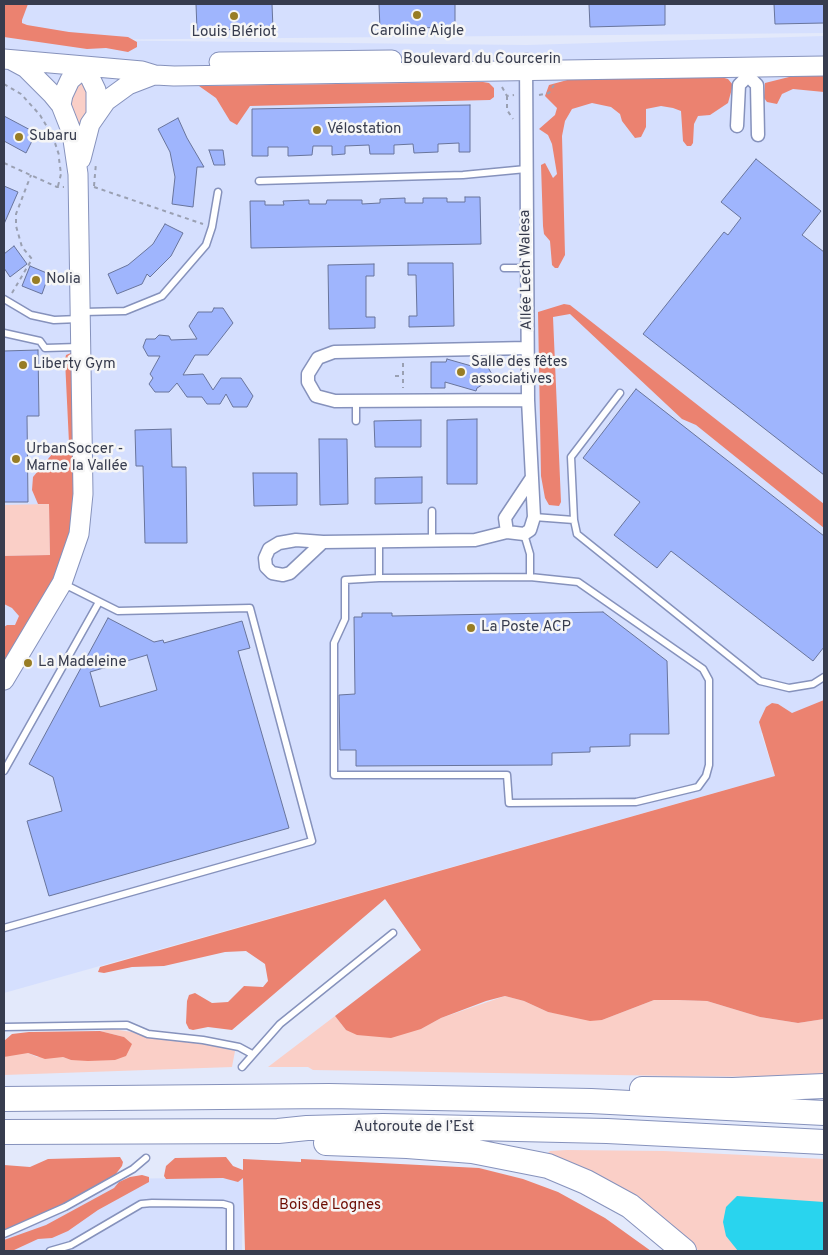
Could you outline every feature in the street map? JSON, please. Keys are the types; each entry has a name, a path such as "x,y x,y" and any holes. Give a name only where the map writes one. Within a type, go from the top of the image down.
{"highway":[{"path":"591,1101 645,1088 732,1090 824,1086"},
{"name":"Autoroute de l’Est","path":"4,1099 329,1096 591,1101 824,1113"},
{"name":"Autoroute de l’Est","path":"4,1132 278,1131 307,1128 392,1127 607,1131 824,1142"},
{"path":"278,1131 293,1141 447,1149 499,1155 548,1166 586,1182 630,1206 684,1251"}],"street":[{"name":"Boulevard du Courcerin","path":"749,66 824,53"},
{"name":"Boulevard du Courcerin","path":"12,57 148,73 164,64 351,59 526,65 824,66"},
{"path":"12,57 36,76 61,105 72,133 83,182"},
{"name":"Allée Lech Walesa","path":"526,65 527,348 534,516"},
{"path":"61,105 63,95 70,80 84,66 96,90 96,112"},
{"path":"737,126 739,85 749,66"},
{"path":"749,66 757,85 758,135"},
{"path":"4,680 62,583 76,542 82,513 80,315 86,134 96,112 106,101 148,73"},
{"path":"527,348 334,352 318,358 308,374 308,382 316,396 335,401 528,400"},
{"path":"507,532 505,518 531,479"},
{"path":"323,542 475,540 507,532 524,534 530,530 534,516"}],"lane":[{"path":"259,182 463,175 526,170"},
{"path":"6,300 30,315 54,320 80,315 124,311 162,296 206,245 212,227 218,192"},
{"path":"504,268 526,268"},
{"path":"4,333 40,341 45,348 81,347"},
{"path":"620,393 571,457 574,520 577,534 760,681 789,688 813,684 824,677"},
{"path":"356,401 356,421"},
{"path":"432,511 432,541"},
{"path":"534,516 574,520"},
{"path":"524,534 530,554 530,577"},
{"path":"379,541 379,578"},
{"path":"530,577 578,582 703,669 709,680 709,765 706,776 698,787 636,802 509,803 507,775 334,775 334,643 345,619 345,580 379,578 530,577"},
{"path":"4,928 312,841 250,608 118,611 62,583"},
{"path":"4,771 98,602"},
{"path":"242,1067 280,1024 393,933"},
{"path":"4,1027 127,1025 148,1034 203,1040 239,1047 252,1054"},
{"path":"4,1234 65,1207 125,1173 146,1158"},
{"path":"50,1251 71,1245 141,1204 152,1203 223,1204 230,1206 230,1251"}],"path":[{"path":"4,84 21,94 45,122 58,151 83,182"},
{"path":"507,96 545,96 554,84"},
{"path":"500,85 507,96 506,106 510,116 527,129"},
{"path":"83,182 97,156"},
{"path":"4,164 57,187 83,182 212,227"},
{"path":"6,300 32,260 22,247 16,226 16,214 31,176"},
{"path":"57,187 83,182"},
{"path":"402,350 404,400"},
{"path":"395,376 403,376"}],"shaded area":[{"path":"4,4 824,4 824,33 73,40 527,45 824,36 824,721 761,733 775,776 4,993"},
{"path":"79,77 92,98 81,131 68,103"},
{"path":"49,504 50,555 4,556 4,505"},
{"path":"505,996 524,1001 548,1012 602,1020 654,1000 707,1001 760,1017 798,1023 824,1019 824,1074 782,1077 675,1076 313,1070 308,1067 268,1067 335,1016 346,1030 421,1029 441,1018"},
{"path":"112,1029 132,1032 149,1038 204,1044 235,1051 232,1067 4,1075 4,1057 19,1053 28,1053 37,1057 63,1057 71,1060 115,1060 124,1037 100,1031"},
{"path":"550,1151 664,1151 824,1159 824,1251 699,1251 676,1230 546,1155"},
{"path":"243,1178 242,1251 4,1251 4,1179"}],"green space":[{"path":"4,4 28,4 22,20 22,23 27,25 69,32 128,37 137,42 137,47 128,52 106,48 87,49 4,37"},
{"path":"797,75 824,75 824,92 793,89 782,94 777,104 767,102 764,98 765,83"},
{"path":"717,76 728,79 733,85 728,103 710,115 698,116 694,124 693,143 691,146 687,146 683,141 681,111 673,108 661,106 646,109 646,127 641,137 635,138 622,121 620,114 611,107 592,103 572,109 565,121 562,136 565,255 558,268 555,268 552,265 550,241 544,234 541,165 545,163 553,178 557,174 552,144 548,135 539,129 555,115 557,108 545,96 549,85 571,79"},
{"path":"489,83 494,88 494,97 490,100 250,106 237,125 230,121 216,98 199,86"},
{"path":"564,304 570,305 824,504 824,528 696,425 682,419 570,314 553,317 561,502 559,506 549,505 545,498 541,476 538,312"},
{"path":"71,353 75,356 77,476 71,535 58,576 4,668 4,627 15,625 19,616 12,608 4,604 4,556 50,555 49,504 38,504 32,490 33,477 58,447 69,443 65,360 66,355"},
{"path":"824,700 824,1019 798,1023 760,1017 707,1001 654,1000 602,1020 590,1021 548,1012 524,1001 505,996 441,1018 421,1029 391,1038 357,1035 346,1030 335,1016 421,950 385,899 232,1030 208,1027 189,1029 186,1023 187,1001 189,995 195,993 212,1003 228,1002 244,986 263,987 268,981 265,964 246,951 225,952 164,966 132,967 104,973 98,972 100,967 775,776 759,722 766,707 772,703 778,704 792,713"},
{"path":"100,1031 124,1037 132,1044 126,1056 115,1060 88,1061 71,1060 63,1057 45,1059 28,1053 4,1057 4,1041 12,1034"},
{"path":"120,1157 123,1162 122,1166 115,1175 52,1210 4,1230 4,1165 30,1167 48,1159"},
{"name":"Bois de Lognes","path":"226,1157 233,1166 243,1170 243,1159 301,1162 301,1159 479,1168 523,1179 558,1192 605,1218 651,1251 245,1251 243,1178 238,1182 223,1178 166,1179 164,1176 166,1166 175,1158"},
{"path":"142,1175 149,1177 149,1182 98,1210 68,1231 52,1238 38,1239 12,1251 4,1251 4,1240 46,1225 114,1188 119,1182 130,1177"}],"water":[{"path":"737,1196 824,1202 824,1251 738,1251 726,1236 723,1222 726,1207"}],"building":[{"name":"Louis Blériot","path":"196,4 272,4 273,29 197,30"},
{"name":"Caroline Aigle","path":"379,4 455,4 455,27 380,29"},
{"path":"589,4 665,4 665,25 590,27"},
{"path":"774,4 824,4 824,23 775,24"},
{"path":"470,105 470,152 459,152 459,143 438,144 438,152 414,153 413,144 394,145 394,154 370,154 369,145 345,146 345,154 332,155 332,146 313,146 312,155 288,156 288,147 268,147 268,156 252,156 252,109"},
{"name":"Subaru","path":"4,116 36,133 26,153 4,141"},
{"path":"178,118 204,167 197,167 193,207 172,204 175,177 170,152 158,129"},
{"path":"209,150 223,150 225,165 214,165"},
{"path":"756,159 821,211 802,235 824,252 824,475 643,334 724,232 728,235 741,218 721,202"},
{"path":"4,186 18,192 4,224"},
{"path":"465,197 480,197 481,244 251,248 250,201 265,201 265,205 284,205 283,201 309,200 309,204 326,204 327,200 362,200 362,204 380,203 380,199 405,198 405,203 423,203 423,198 447,198 447,202 465,202"},
{"path":"165,224 183,233 171,256 150,277 147,274 142,284 117,294 108,274 128,265 153,244"},
{"path":"14,246 27,264 10,277 4,268 4,254"},
{"path":"408,263 453,263 454,326 409,327 409,316 417,316 416,275 408,275"},
{"path":"374,264 374,276 366,276 366,317 375,317 375,328 329,329 328,265"},
{"name":"Nolia","path":"30,266 49,274 42,294 22,286"},
{"path":"214,308 223,308 233,323 208,355 195,355 183,375 203,374 213,390 221,378 241,378 253,396 247,407 233,407 226,394 220,404 207,404 202,397 187,397 177,383 169,392 155,392 149,384 153,378 150,374 160,356 148,356 143,347 146,339 155,339 159,335 169,336 171,340 197,339 189,326 198,312 212,312"},
{"name":"UrbanSoccer - Marne la Vallée","path":"38,350 39,416 27,416 28,502 4,502 4,351"},
{"name":"Salle des fêtes associatives","path":"447,359 475,367 485,362 494,378 477,388 476,391 445,382 445,388 431,388 431,362 446,362"},
{"path":"636,389 824,536 824,647 813,661 671,551 657,568 614,535 640,502 583,458"},
{"path":"477,419 477,484 447,484 447,420"},
{"path":"421,420 421,447 375,447 374,421"},
{"path":"171,429 172,467 186,467 187,543 145,543 143,466 136,466 135,430"},
{"path":"319,439 347,439 348,504 320,505"},
{"path":"253,473 297,473 297,505 254,506"},
{"path":"422,477 422,503 375,504 375,478"},
{"path":"603,612 667,661 669,734 630,734 630,746 590,747 590,752 552,753 552,765 356,766 356,750 340,750 339,695 355,694 354,617 362,617 362,613 392,613 392,616"},
{"path":"108,618 154,642 163,640 164,643 242,621 250,648 238,651 289,828 49,896 27,821 62,811 53,777 29,764","holes":["147,655 157,690 100,707 90,672"]}],"place":[{"name":"Caroline Aigle","path":"417,15"},
{"name":"Louis Blériot","path":"234,16"},
{"name":"Vélostation","path":"317,130"},
{"name":"Subaru","path":"19,137"},
{"name":"Nolia","path":"36,280"},
{"name":"Liberty Gym","path":"23,365"},
{"name":"Salle des fêtes associatives","path":"461,372"},
{"name":"UrbanSoccer - Marne la Vallée","path":"16,459"},
{"name":"La Poste ACP","path":"471,628"},
{"name":"La Madeleine","path":"28,663"}]}
